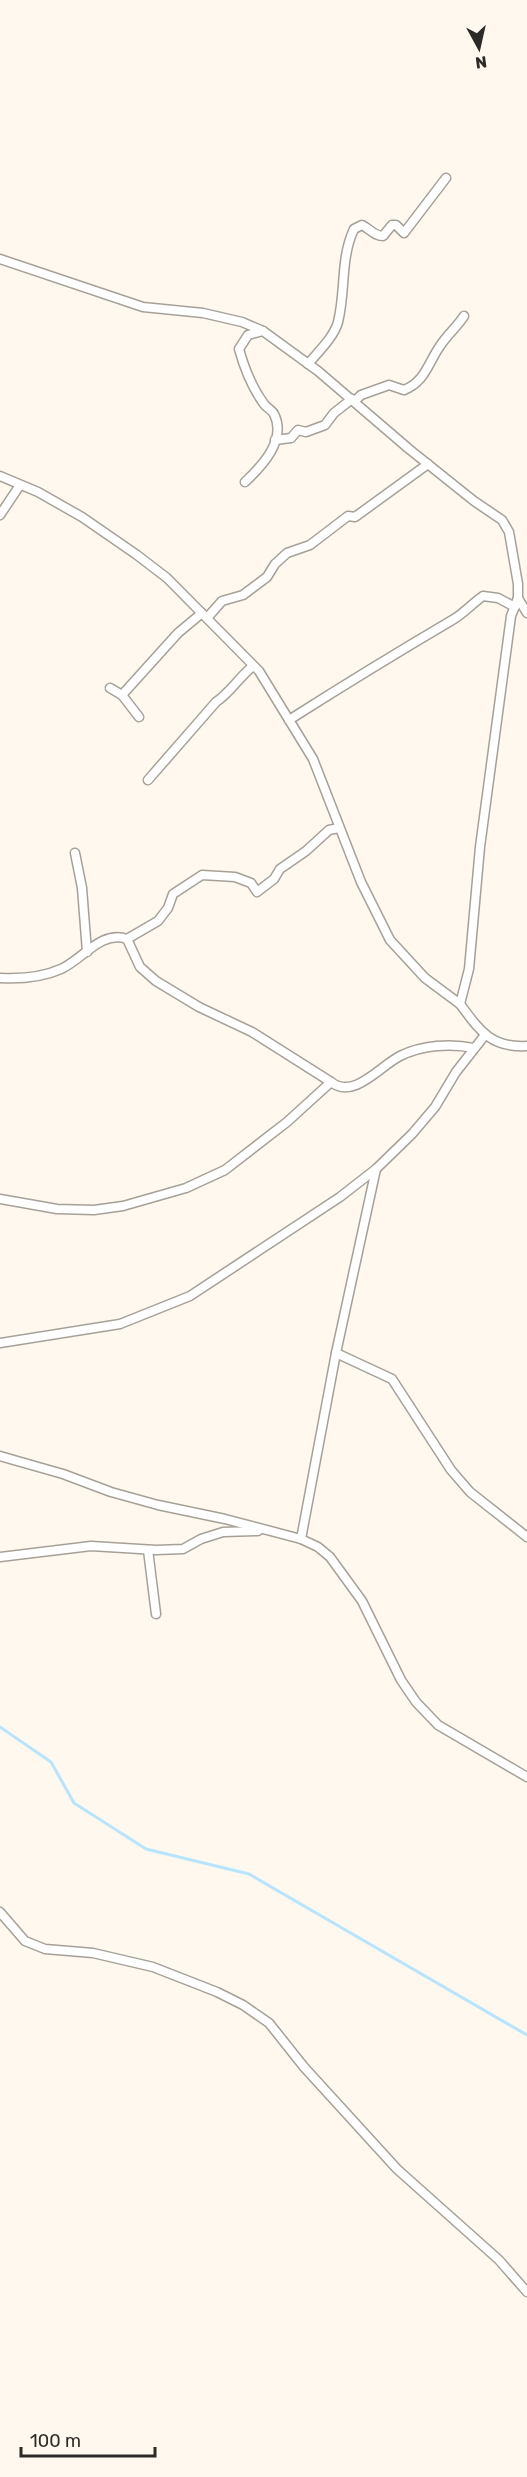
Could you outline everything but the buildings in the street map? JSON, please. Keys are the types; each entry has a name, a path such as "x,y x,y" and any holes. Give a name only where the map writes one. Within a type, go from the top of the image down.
{"street":[{"path":"308,364 329,339 338,322 345,256 354,229 362,225 374,234 383,236 392,225 396,225 404,233 446,177"},
{"path":"0,259 143,307 213,315 242,322 262,331 354,400 474,501 502,519 509,532 518,584 516,602 511,616 480,848 469,969 460,1004"},
{"path":"275,440 291,438 298,430 306,432 325,425 334,413 361,395 389,385 404,390 413,387 428,369 439,347 452,334 464,316"},
{"path":"244,482 262,466 275,440 278,427 273,412 265,405 243,363 239,349 248,335 262,331"},
{"path":"122,695 178,633 222,601 243,595 267,577 274,564 287,553 310,545 348,516 355,517 428,464"},
{"path":"0,476 38,492 137,555 167,578 253,666 313,759 361,882 390,940 425,978 460,1004 484,1035 498,1043 515,1047 527,1046"},
{"path":"0,515 20,485"},
{"path":"289,720 360,678 372,666 391,658 456,618 483,596 516,602 527,613"},
{"path":"148,780 216,702 227,695 237,680 253,666"},
{"path":"110,688 122,695 139,717"},
{"path":"0,978 28,977 52,972 72,963 112,936 127,939 158,921 168,908 173,894 202,875 235,877 251,883 257,892 274,879 280,869 329,830 339,828"},
{"path":"75,853 82,888 87,952"},
{"path":"127,939 140,967 156,981 199,1007 252,1032 331,1082 347,1088 352,1088 401,1055 457,1044 474,1048"},
{"path":"0,1343 120,1324 180,1300 283,1236 376,1169 412,1134 435,1107 456,1072 484,1035"},
{"path":"0,1199 57,1209 94,1210 123,1206 186,1188 225,1170 287,1122 331,1082"},
{"path":"297,1538 376,1169"},
{"path":"336,1353 392,1379 451,1470 470,1492 527,1537"},
{"path":"0,1456 63,1474 111,1492 297,1538 324,1552 362,1601 401,1680 416,1702 438,1725 527,1777"},
{"path":"0,1557 91,1546 148,1550 183,1549 201,1539 223,1532 259,1531 278,1538 297,1538"},
{"path":"148,1550 156,1614"},
{"path":"0,1912 25,1941 45,1949 93,1953 153,1966 217,1992 243,2005 269,2023 304,2067 397,2169 499,2260 527,2292"}],"waterway":[{"path":"0,1727 51,1762 74,1803 146,1849 249,1874 527,2035"}]}
